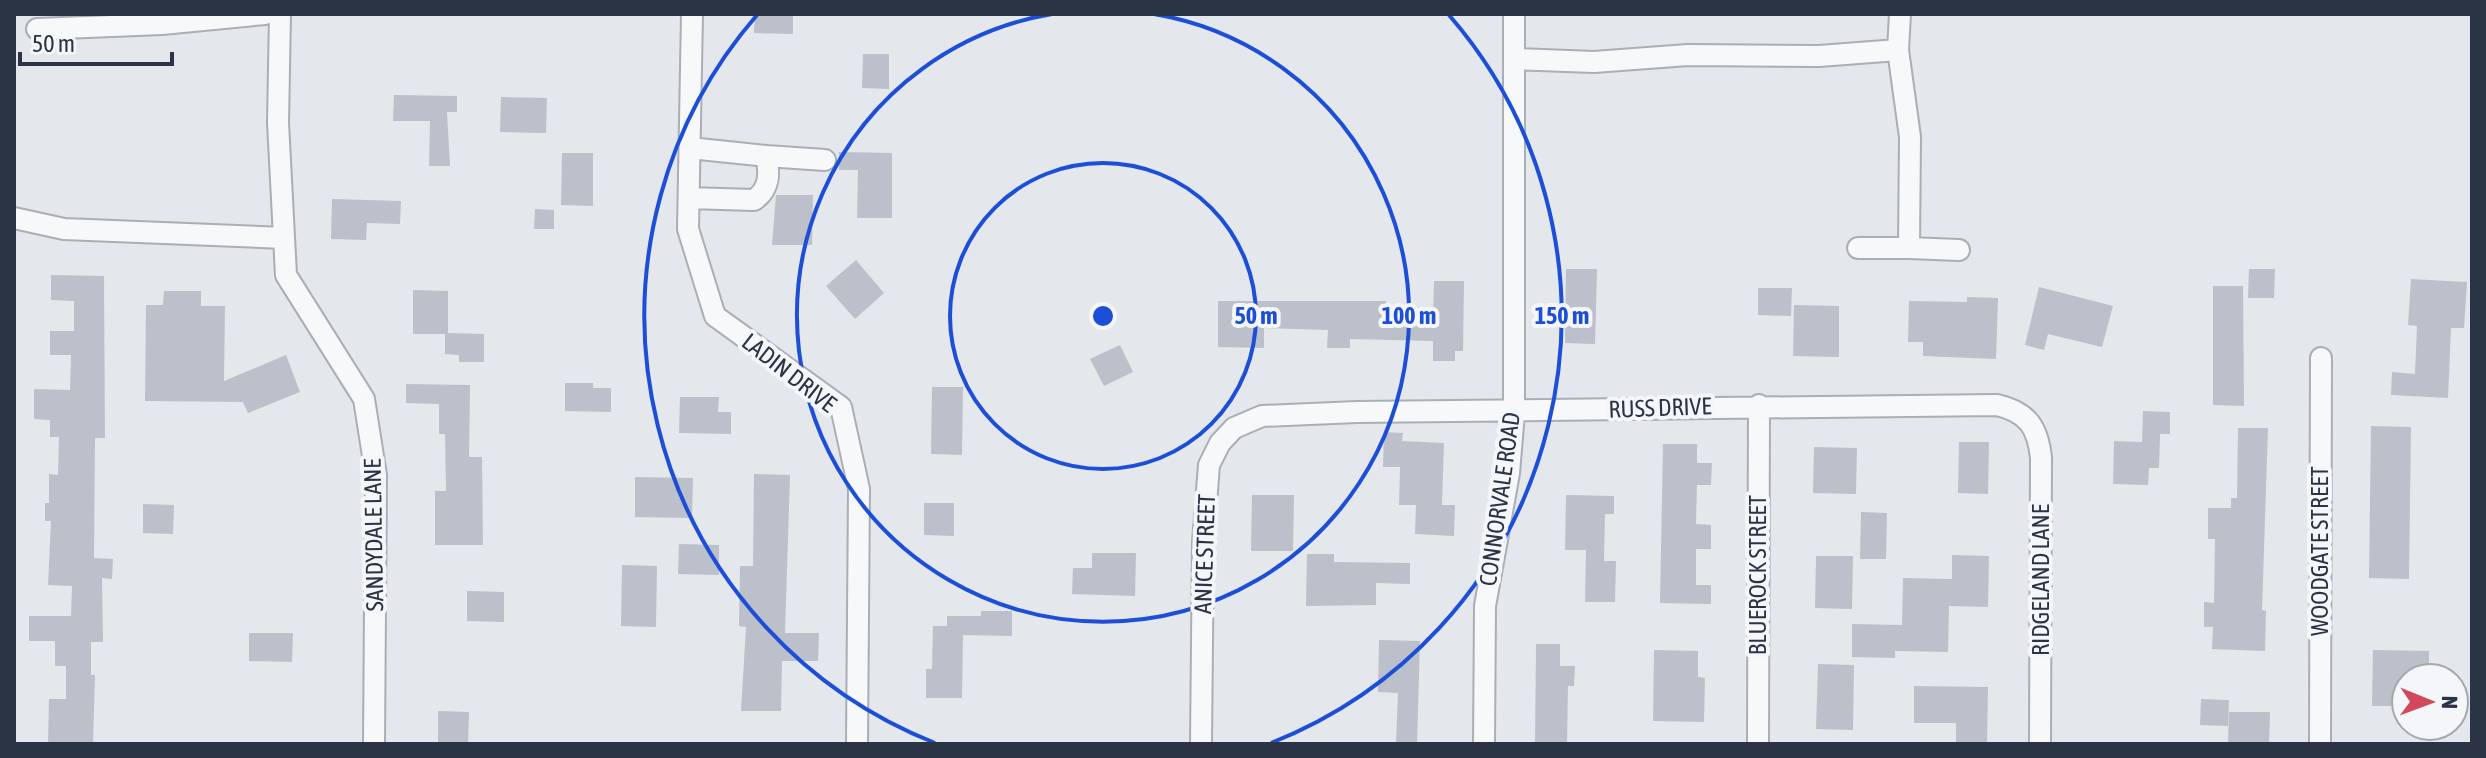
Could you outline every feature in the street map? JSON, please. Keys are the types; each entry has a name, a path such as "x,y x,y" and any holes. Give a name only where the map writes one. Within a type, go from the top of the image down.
{"street":[{"path":"37,29 265,14"},
{"name":"SANDYDALE LANE","path":"280,14 278,123 286,275 364,399 376,475 374,744"},
{"name":"LADIN DRIVE","path":"692,14 688,229 715,316 841,407 859,489 857,744"},
{"name":"CONNORVALE ROAD","path":"1484,744 1485,606 1509,473 1514,413 1514,14"},
{"path":"1900,14 1898,50 1910,137 1909,248"},
{"path":"1514,59 1594,62 1688,55 1819,56 1898,50"},
{"path":"690,148 825,160"},
{"path":"689,198 754,200 761,196 769,177 766,156"},
{"path":"14,218 64,229 284,238"},
{"path":"1858,248 1959,250"},
{"name":"WOODGATE STREET","path":"2320,744 2321,358"},
{"name":"RUSS DRIVE","path":"1288,415 1514,413 1759,405 1997,405 2014,409 2029,419"},
{"name":"BLUEROCK STREET","path":"1758,744 1759,405"},
{"name":"ANICE STREET","path":"1201,744 1203,557 1209,465 1220,443 1234,428 1262,416 1288,415"},
{"name":"RIDGELAND LANE","path":"2029,419 2039,437 2041,458 2040,744"}],"building":[{"path":"755,14 793,14 793,34 754,33"},
{"path":"863,54 889,54 889,89 862,88"},
{"path":"394,95 457,96 457,112 447,112 450,166 429,166 430,121 393,121"},
{"path":"501,97 547,98 546,133 500,132"},
{"path":"839,152 892,153 892,218 857,218 858,170 839,170"},
{"path":"562,153 593,153 593,206 561,205"},
{"path":"776,195 813,195 812,245 772,245"},
{"path":"332,199 401,201 400,224 367,223 366,240 331,239"},
{"path":"535,209 554,210 554,229 534,229"},
{"path":"856,260 884,293 855,319 826,286"},
{"path":"1566,269 1597,269 1595,344 1565,343"},
{"path":"2249,269 2275,269 2274,298 2248,298"},
{"path":"51,275 104,276 105,438 95,438 94,558 113,559 112,579 102,578 103,642 91,642 91,675 95,675 93,744 48,744 49,699 66,699 66,666 55,666 55,641 29,641 29,616 71,616 72,586 48,585 51,521 45,521 45,503 49,503 49,474 58,475 59,437 50,437 50,420 34,419 34,389 70,390 71,355 50,355 50,331 74,331 74,301 51,300"},
{"path":"2411,279 2467,282 2464,328 2451,328 2448,398 2391,395 2392,372 2415,374 2417,326 2408,325"},
{"path":"1434,281 1464,281 1463,351 1455,351 1455,361 1433,361 1433,341 1350,339 1350,348 1327,348 1328,330 1264,328 1264,348 1218,347 1218,301 1386,301 1385,320 1433,321"},
{"path":"2213,286 2243,286 2244,406 2213,405"},
{"path":"2039,287 2113,306 2102,347 2048,334 2044,350 2025,345"},
{"path":"1758,288 1792,288 1791,316 1758,315"},
{"path":"413,290 448,291 448,333 484,334 484,362 459,362 459,355 445,354 445,334 413,334"},
{"path":"164,291 201,291 201,306 225,306 224,381 286,355 300,392 248,413 243,402 145,401 146,305 163,305"},
{"path":"1967,297 1998,298 1996,359 1923,356 1923,342 1908,342 1909,301 1967,302"},
{"path":"1794,305 1839,306 1839,357 1793,356"},
{"path":"1120,345 1133,372 1104,386 1090,359"},
{"path":"565,383 593,383 593,388 611,388 611,412 565,411"},
{"path":"406,384 470,385 469,457 482,457 483,545 435,545 435,491 446,491 445,434 439,434 439,404 406,403"},
{"path":"932,387 963,387 962,455 931,454"},
{"path":"680,397 719,397 718,412 731,412 731,434 679,433"},
{"path":"2143,411 2170,412 2170,434 2160,434 2159,468 2149,468 2148,485 2113,484 2114,441 2142,442"},
{"path":"2371,426 2411,427 2409,579 2369,578"},
{"path":"2238,428 2268,428 2262,610 2266,611 2265,651 2212,649 2213,627 2204,627 2204,602 2214,603 2215,539 2208,539 2208,508 2231,508 2231,498 2237,498"},
{"path":"1384,432 1403,433 1402,441 1444,443 1442,505 1455,505 1454,536 1415,534 1416,505 1399,505 1400,467 1383,467"},
{"path":"1959,442 1989,442 1988,494 1958,493"},
{"path":"1663,444 1697,444 1697,463 1712,463 1711,485 1697,485 1696,524 1711,525 1711,549 1696,549 1696,585 1711,585 1711,604 1660,603"},
{"path":"1814,447 1857,448 1856,494 1813,493"},
{"path":"754,474 790,475 785,633 819,633 818,661 782,661 781,711 741,711 746,627 739,626 740,566 753,566"},
{"path":"635,477 693,478 692,518 635,517"},
{"path":"1252,495 1294,495 1293,551 1251,551"},
{"path":"1566,495 1614,496 1614,514 1605,514 1604,561 1616,561 1615,602 1585,602 1586,550 1565,550"},
{"path":"924,503 954,503 954,536 924,535"},
{"path":"143,504 174,505 173,534 143,533"},
{"path":"1861,512 1887,513 1886,559 1860,559"},
{"path":"679,544 719,545 719,575 678,574"},
{"path":"1092,553 1136,553 1135,596 1072,594 1073,568 1092,568"},
{"path":"1307,554 1334,554 1334,562 1410,563 1410,584 1376,583 1376,605 1306,606"},
{"path":"1952,555 1989,556 1988,607 1949,606 1948,652 1895,651 1895,658 1852,657 1852,624 1902,625 1903,578 1952,579"},
{"path":"1816,556 1853,556 1852,609 1815,608"},
{"path":"622,565 657,566 656,627 621,626"},
{"path":"467,591 504,592 504,622 467,621"},
{"path":"981,611 1012,611 1012,636 963,635 962,698 926,698 926,669 932,669 933,626 947,626 947,616 981,616"},
{"path":"249,633 293,633 292,662 249,661"},
{"path":"1379,640 1420,641 1417,744 1396,744 1398,693 1378,692"},
{"path":"1536,644 1560,644 1560,666 1575,666 1574,686 1568,686 1567,744 1535,744"},
{"path":"1654,650 1698,651 1698,677 1705,678 1704,722 1653,721"},
{"path":"2373,650 2429,651 2429,662 2390,662 2390,706 2372,706"},
{"path":"1818,664 1854,665 1853,730 1816,729"},
{"path":"1914,686 1988,687 1987,744 1956,744 1956,723 1914,723"},
{"path":"2201,699 2229,700 2228,726 2200,725"},
{"path":"438,711 469,712 468,744 438,744"},
{"path":"2229,712 2270,712 2269,744 2228,744"}]}
